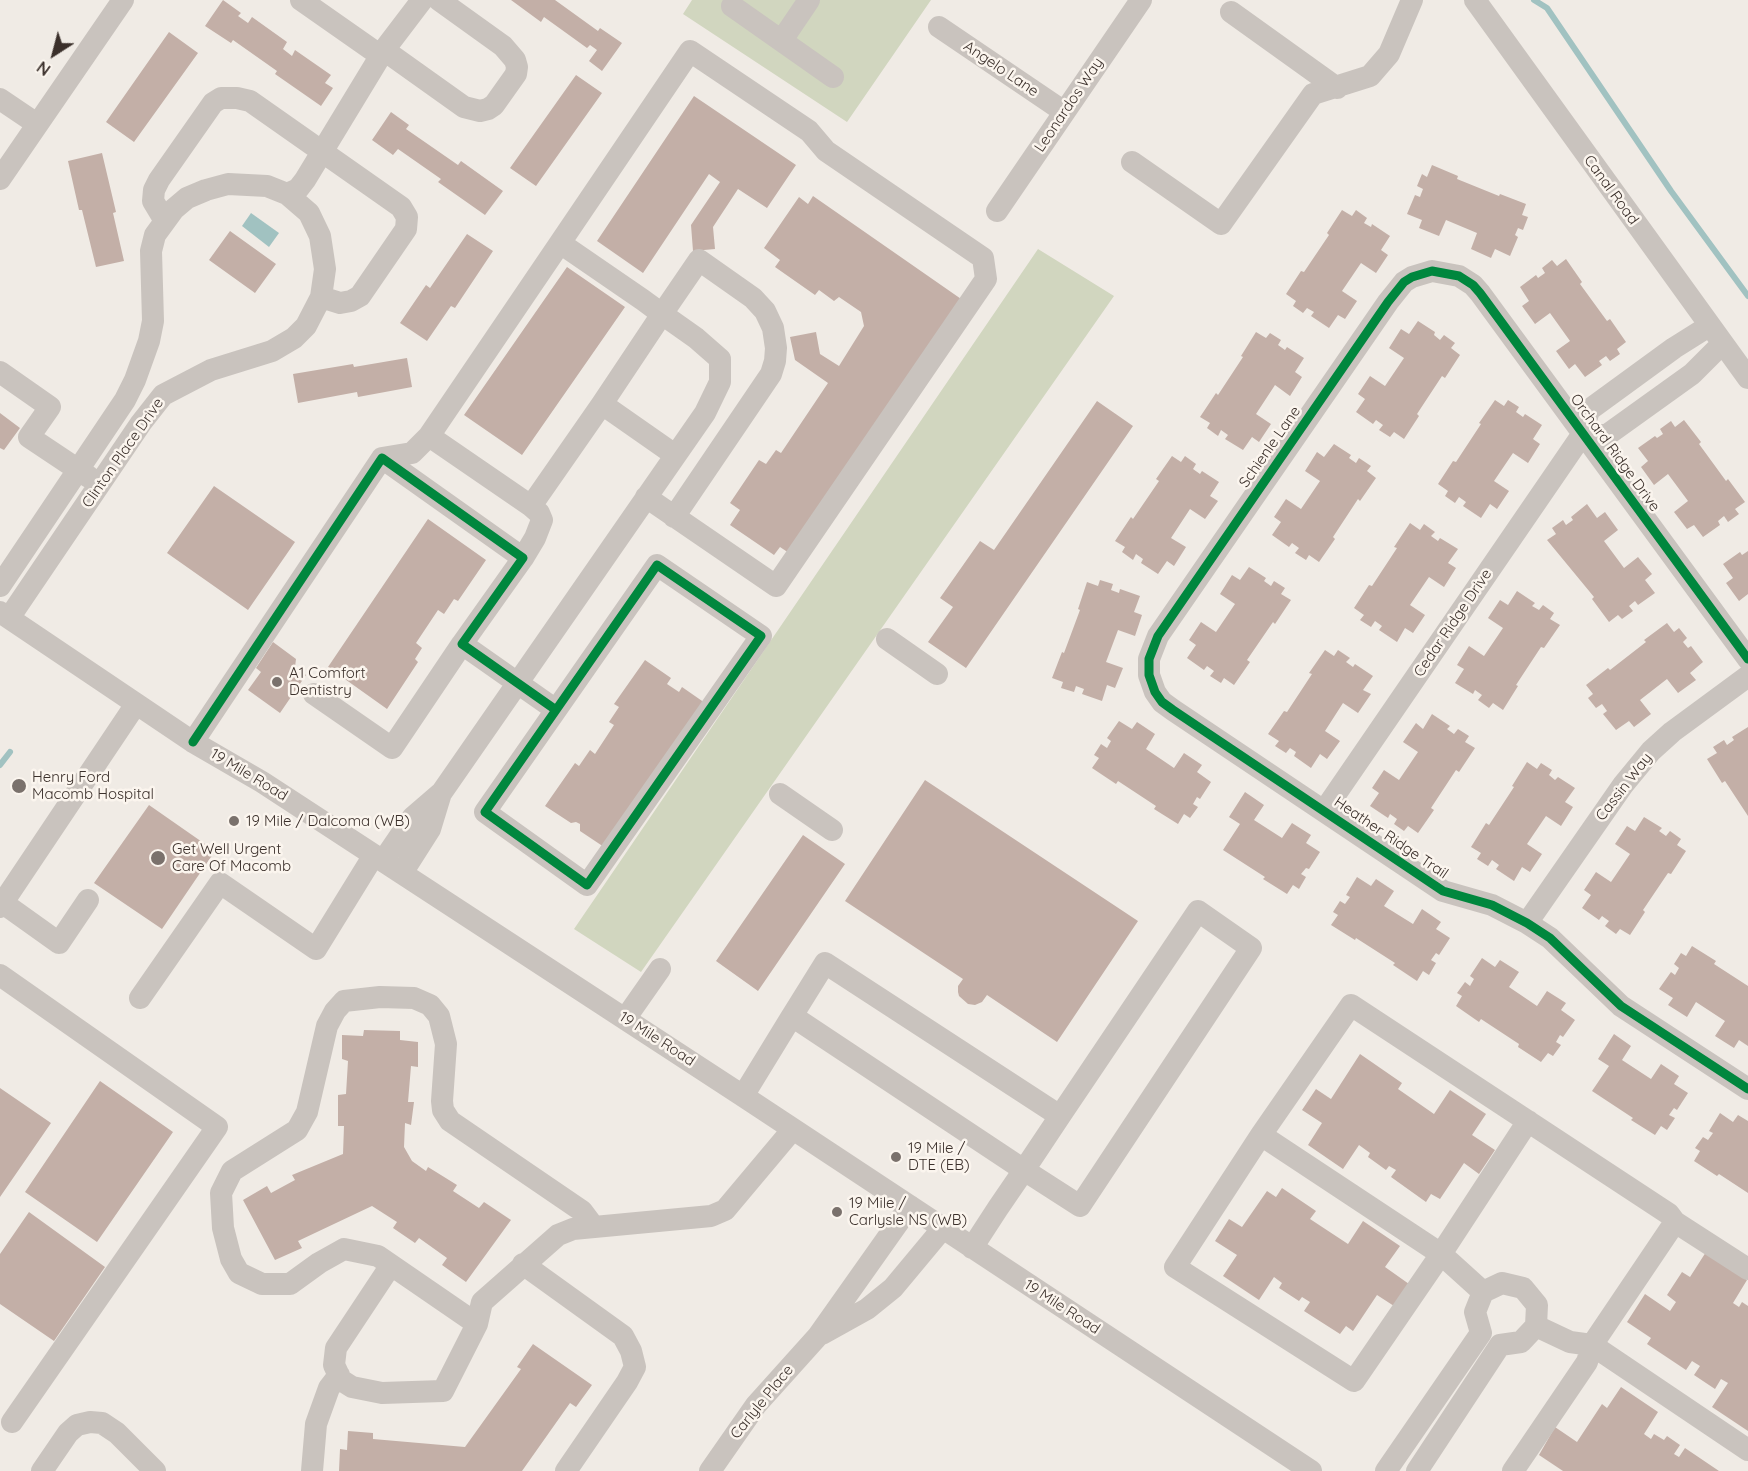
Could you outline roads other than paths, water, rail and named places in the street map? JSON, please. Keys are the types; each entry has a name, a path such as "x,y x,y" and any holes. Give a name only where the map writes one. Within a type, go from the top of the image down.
{"street":[{"path":"0,179 123,0"},
{"path":"301,0 464,107 480,111 488,110 516,74 515,60 503,46 439,0"},
{"path":"287,194 298,189 305,180 382,53 422,0"},
{"path":"782,40 809,0"},
{"name":"Leonardos Way","path":"997,211 1063,111 1141,0"},
{"path":"1132,162 1221,224 1313,94 1370,76 1389,54 1412,0"},
{"name":"Canal Road","path":"1475,0 1748,378"},
{"path":"732,6 833,77"},
{"path":"1231,12 1337,88"},
{"name":"Angelo Lane","path":"939,27 1063,111"},
{"path":"193,741 382,458 412,453 429,436 690,51 809,131 826,151 983,258 986,279 776,586 646,498"},
{"path":"165,221 153,201 159,180 213,103 221,98 250,101 401,207 407,217 406,229 360,296 340,303 321,297"},
{"path":"0,99 37,124"},
{"name":"Clinton Place Drive","path":"0,586 125,400 135,380 149,341 153,321 151,251 156,235 165,221 187,198 228,184 267,186 287,194 309,213 320,236 326,269 321,297 306,326 294,338 272,351 211,370 184,382 163,395 4,615"},
{"path":"140,998 220,883 316,949 378,858 413,817 442,792 705,413 720,382 720,359 662,314 560,243"},
{"path":"531,506 699,260 753,298 765,311 773,328 775,361 771,374 674,517"},
{"name":"Schienle Lane","path":"1149,675 1149,658 1158,636 1397,290 1404,282 1419,274 1432,271 1451,273"},
{"name":"Orchard Ridge Drive","path":"1451,273 1466,280 1480,293 1748,659"},
{"path":"1582,435 1607,435 1692,374 1716,335"},
{"name":"Cedar Ridge Drive","path":"1324,811 1582,435 1589,410 1674,348 1716,335"},
{"path":"0,372 50,407 29,436 100,484"},
{"path":"602,404 675,455"},
{"path":"314,694 392,748 535,538 542,520 539,513 429,436"},
{"path":"382,458 523,558"},
{"path":"657,565 761,636 587,885 485,812 556,710 657,565"},
{"name":"19 Mile Road","path":"4,615 136,704 262,782 626,1019 1311,1471"},
{"path":"888,639 937,674"},
{"path":"462,644 556,710"},
{"name":"Heather Ridge Trail","path":"1149,675 1155,692 1162,702 1443,891 1492,904 1550,938 1621,1006 1748,1089"},
{"name":"Cassin Way","path":"1527,923 1623,785 1651,751 1672,732 1748,676"},
{"path":"88,900 59,942 2,905 136,704"},
{"path":"402,873 430,829 442,792"},
{"path":"780,794 832,830"},
{"path":"792,1016 1024,1170 1080,1206 1251,948 1198,911 1060,1116 1024,1170 972,1248"},
{"path":"743,1096 825,963 1060,1116"},
{"path":"626,1019 660,969"},
{"path":"0,975 217,1128 12,1422"},
{"path":"477,1324 378,1256 344,1249 319,1263 290,1284 262,1284 239,1273 231,1259 223,1228 221,1193 232,1171 297,1130 307,1112 327,1026 335,1011 344,1001 380,997 414,998 430,1005 440,1016 446,1044 442,1101 443,1110 450,1121 582,1211 594,1227"},
{"path":"1528,1121 1354,1381 1175,1267 1261,1135 1351,1005 1528,1121 1669,1214 1675,1222 1748,1269"},
{"path":"391,1265 336,1348 334,1365 341,1380 352,1388 382,1393 443,1390 477,1324 482,1302 558,1235 573,1229 711,1216 726,1210 793,1129"},
{"path":"1261,1135 1441,1254 1484,1292"},
{"name":"Carlyle Place","path":"710,1471 756,1405 818,1336 910,1206"},
{"path":"1513,1471 1587,1362 1592,1345 1675,1222"},
{"name":"Carlyle Place","path":"818,1336 867,1309 893,1288 943,1228"},
{"path":"523,1264 623,1336 631,1351 635,1367 566,1471"},
{"path":"1386,1471 1481,1333 1475,1312 1484,1292 1502,1283 1524,1288 1537,1305 1536,1326 1521,1342 1500,1345 1417,1471"},
{"path":"1536,1326 1570,1342 1592,1345 1748,1450"},
{"path":"312,1471 316,1425 329,1388 339,1375"},
{"path":"42,1471 68,1433 77,1425 90,1422 102,1423 117,1433 154,1471"}],"water":[{"path":"251,213 279,233 269,247 242,226"}],"waterway":[{"path":"1534,0 1547,8 1671,191 1748,296"},
{"path":"0,765 10,752"}],"place":[{"name":"A1 Comfort Dentistry","path":"277,682"},
{"name":"Henry Ford Macomb Hospital","path":"19,786"},
{"name":"19 Mile / Dalcoma (WB)","path":"234,821"},
{"name":"Get Well Urgent Care Of Macomb","path":"158,858"},
{"name":"19 Mile / DTE (EB)","path":"896,1157"},
{"name":"19 Mile / Carlysle NS (WB)","path":"837,1212"}]}
